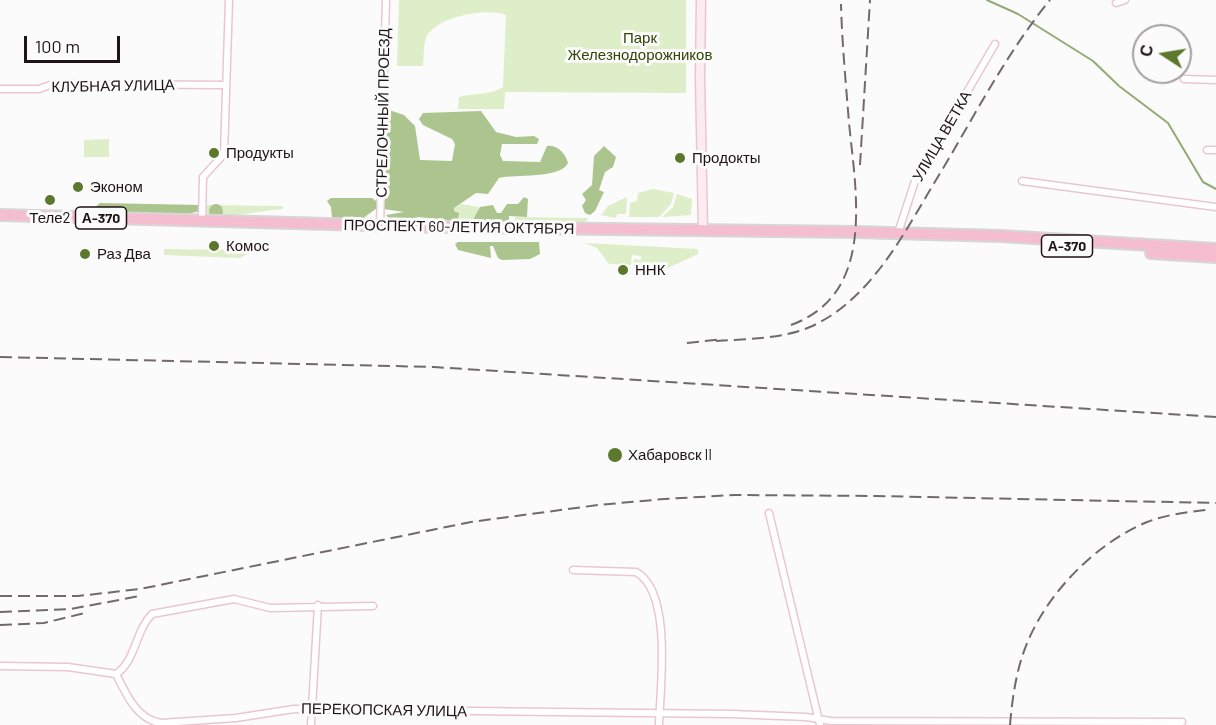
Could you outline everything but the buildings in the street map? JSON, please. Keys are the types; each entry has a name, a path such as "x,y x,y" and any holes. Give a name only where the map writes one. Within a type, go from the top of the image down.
{"highway":[{"name":"ПРОСПЕКТ 60-ЛЕТИЯ ОКТЯБРЯ","path":"0,215 380,225 898,233 939,239 1216,257"},
{"name":"ПРОСПЕКТ 60-ЛЕТИЯ ОКТЯБРЯ","path":"917,235 1001,236 1216,249"}],"street":[{"path":"202,220 203,177 224,154 229,0"},
{"name":"СТРЕЛОЧНЫЙ ПРОЕЗД","path":"380,225 386,0"},
{"path":"701,0 703,230"},
{"path":"1116,3 1125,0"},
{"name":"УЛИЦА ВЕТКА","path":"898,233 915,181 995,44"},
{"path":"1192,79 1216,80"},
{"name":"КЛУБНАЯ УЛИЦА","path":"0,89 39,89 53,84 226,85"},
{"path":"1207,150 1216,150"},
{"path":"1022,181 1216,207"},
{"path":"769,513 819,722"},
{"path":"573,570 630,571 640,575 649,588 661,619 659,725"},
{"path":"0,666 68,667 116,674 128,662 139,633 148,618 156,612 225,599 246,601 270,608 318,605 373,606"},
{"path":"312,725 318,605"},
{"name":"ПЕРЕКОПСКАЯ УЛИЦА","path":"116,674 139,712 154,722 225,719 294,709 312,709 659,713 806,717 819,722 1182,722"}],"green space":[{"name":"Парк Железнодорожников","path":"399,0 686,0 686,93 505,92 504,109 458,109 459,97 488,93 503,87 506,15 487,12 474,13 439,24 426,38 423,66 397,66"},
{"path":"387,111 404,115 415,126 420,160 452,161 455,144 452,139 423,125 419,119 423,113 481,111 496,132 516,137 534,136 539,139 537,144 502,144 500,155 503,161 540,162 547,146 551,146 560,150 568,163 564,168 547,174 499,178 488,194 476,193 454,208 454,211 459,213 458,221 418,217 411,220 390,220 386,215 404,212 383,209"},
{"path":"109,139 109,157 84,157 84,140"},
{"path":"604,146 616,157 613,167 605,172 599,190 604,192 595,211 590,215 585,213 582,206 586,200 582,194 592,185 594,156"},
{"path":"653,189 674,193 671,204 659,217 629,217 630,203 637,201 638,193"},
{"path":"677,194 692,199 691,215 662,217 673,207"},
{"path":"524,197 528,199 527,217 509,216 509,221 475,221 474,218 480,207 493,205 497,213 501,213 507,204 518,204"},
{"path":"627,197 626,214 617,214 616,218 601,215 608,206"},
{"path":"331,198 372,198 376,201 377,208 362,219 332,218 331,207 327,201"},
{"path":"100,203 200,205 200,211 183,215 90,212"},
{"path":"213,204 219,204 223,211 219,218 213,218 209,214 209,208"},
{"path":"461,204 479,207 475,221 458,221 459,213 454,211 454,208"},
{"path":"206,205 283,206 283,209 217,216 207,215"},
{"path":"515,217 589,218 585,222 515,221"},
{"path":"458,242 539,242 540,254 530,259 502,260 498,258 493,246 490,246 491,258 458,250 455,244"},
{"path":"585,243 698,249 698,254 661,271 646,271 644,266 633,265 634,259 641,260 641,256 632,255 631,265 609,264 597,248"},
{"path":"241,246 260,248 240,258 164,255 164,249 238,250"}],"waterway":[{"path":"987,0 1018,14 1093,61 1119,86 1168,123 1203,182 1216,189"}],"railway":[{"path":"860,165 870,0"},
{"path":"716,341 776,336 810,327 831,316 867,284 896,246 1003,67 1033,21 1050,0"},
{"path":"791,325 818,310 837,290 849,266 855,239 855,180 845,79 841,4"},
{"path":"687,343 723,339"},
{"path":"0,357 434,367 1216,417"},
{"path":"0,596 78,596 140,589 471,522 598,505 664,499 734,495 876,496 1216,503"},
{"path":"1010,725 1017,674 1030,636 1041,615 1071,577 1107,545 1147,522 1161,517 1206,510"},
{"path":"0,612 71,609 140,596"},
{"path":"0,625 44,623 85,613"}],"place":[{"name":"Продукты","path":"214,153"},
{"name":"Продокты","path":"680,158"},
{"name":"Эконом","path":"78,187"},
{"name":"Теле2","path":"50,200"},
{"name":"Комос","path":"214,246"},
{"name":"Раз Два","path":"85,254"},
{"name":"ННК","path":"623,270"},
{"name":"Хабаровск II","path":"615,455"}]}
